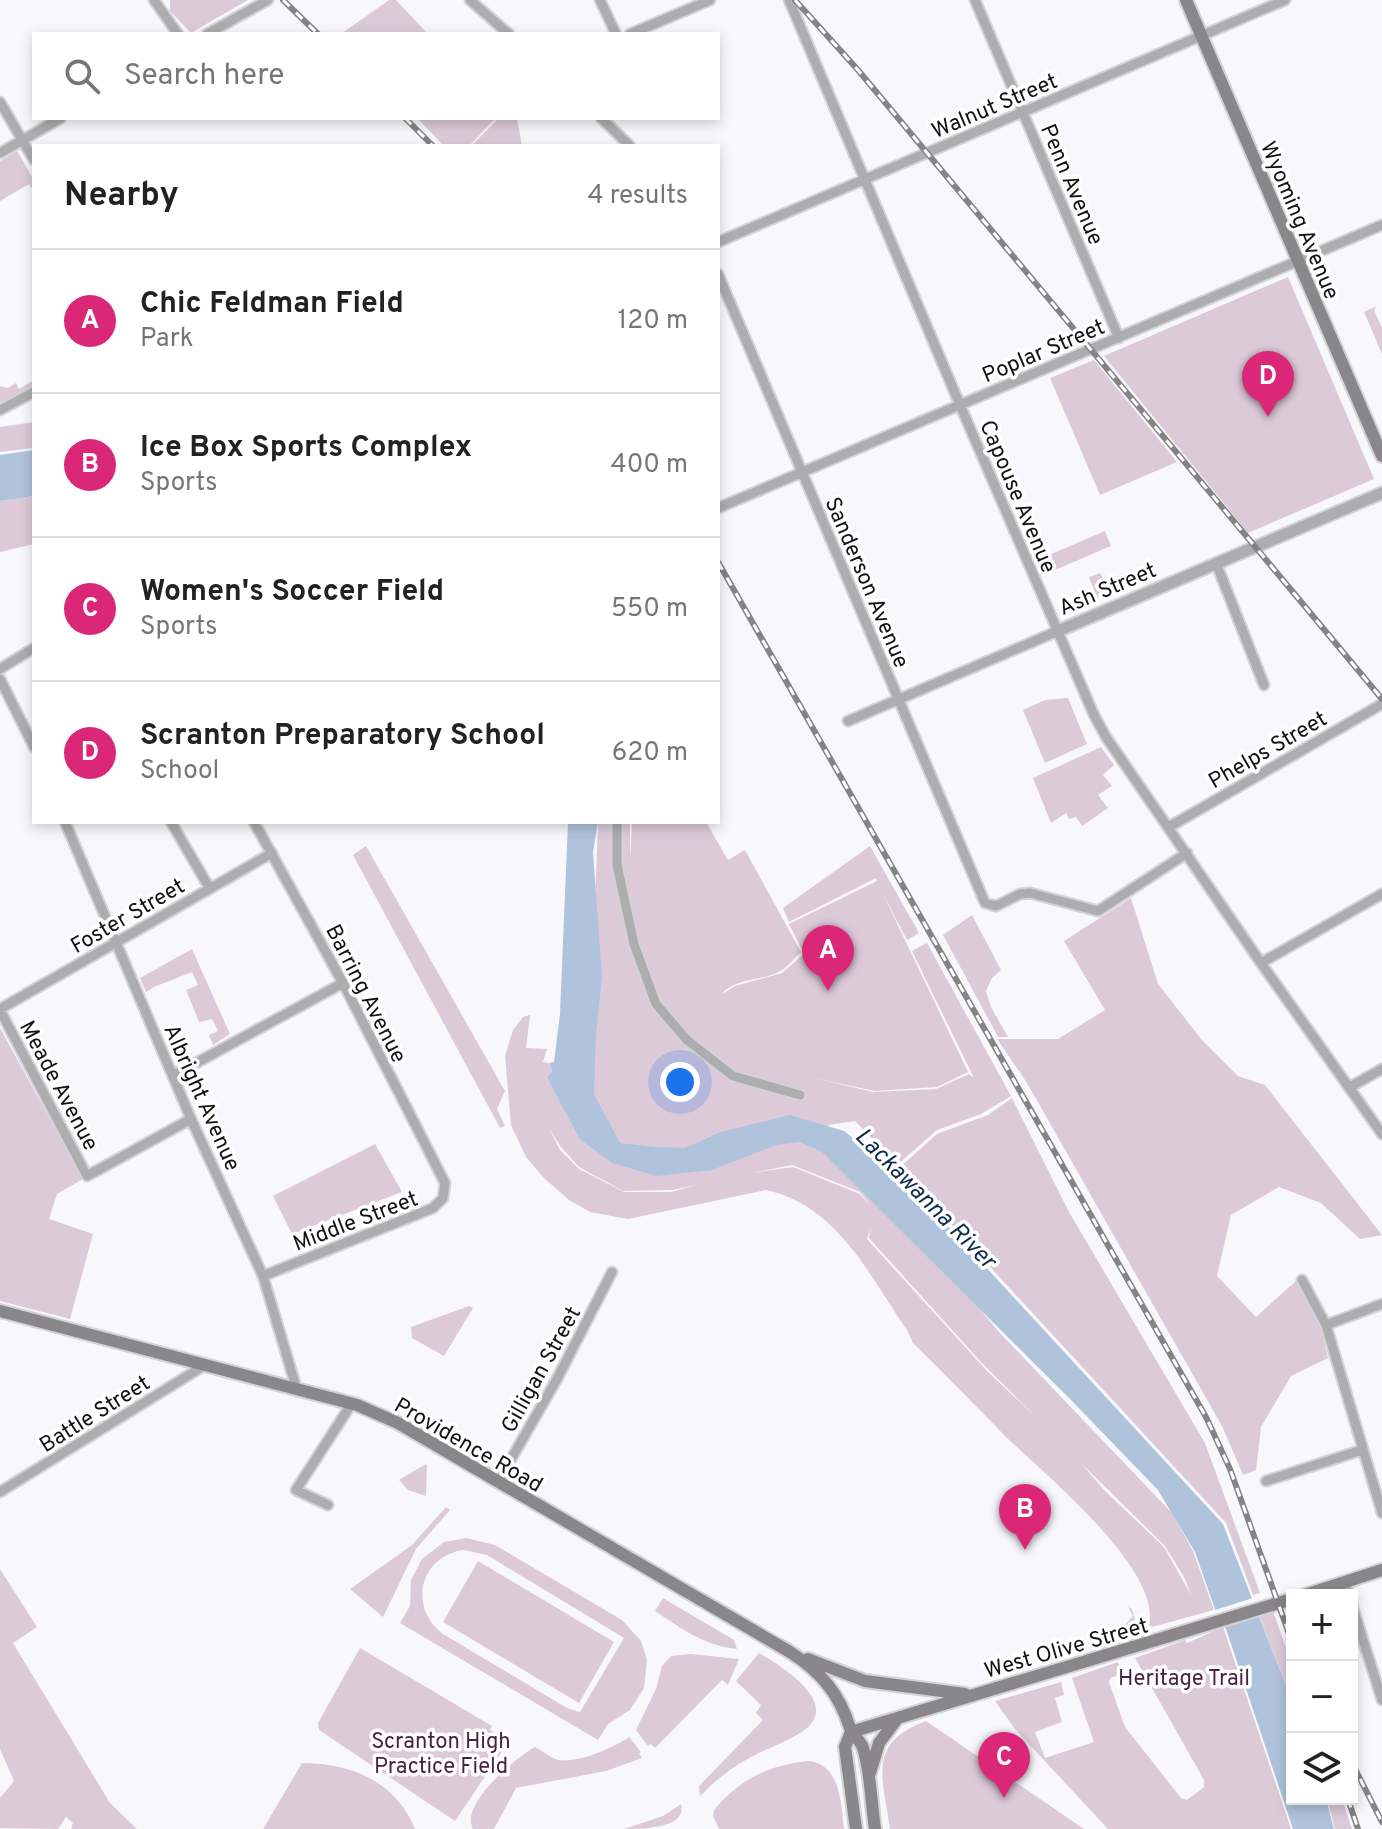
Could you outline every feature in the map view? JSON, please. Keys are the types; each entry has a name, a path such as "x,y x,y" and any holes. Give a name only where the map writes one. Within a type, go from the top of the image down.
{"main road":[{"name":"Wyoming Avenue","path":"1186,0 1382,456"},
{"name":"Providence Road","path":"0,1311 352,1403 398,1423 790,1652 810,1666 834,1690 851,1732 863,1744 875,1829"},
{"path":"1323,1589 1382,1570"},
{"name":"West Olive Street","path":"851,1732 1286,1601"},
{"path":"790,1652 865,1681 972,1695"},
{"path":"868,1780 879,1743 899,1718"},
{"name":"Providence Road","path":"851,1732 845,1747 856,1829"}],"street":[{"path":"154,0 177,32"},
{"path":"211,32 268,0"},
{"path":"470,0 507,32"},
{"path":"600,0 615,32"},
{"path":"635,32 710,0"},
{"name":"Capouse Avenue","path":"789,0 960,405 1106,737 1382,1134"},
{"name":"Penn Avenue","path":"975,0 1119,338"},
{"name":"Walnut Street","path":"720,241 1285,0"},
{"path":"0,102 32,157"},
{"path":"0,153 57,120"},
{"path":"603,120 628,144"},
{"name":"Poplar Street","path":"720,507 1382,225"},
{"name":"Sanderson Avenue","path":"720,279 985,903 996,906 1020,894 1030,893 1098,911 1187,853"},
{"path":"0,410 32,393"},
{"name":"Ash Street","path":"848,721 1382,493"},
{"path":"1216,563 1264,685"},
{"path":"0,669 32,649"},
{"path":"0,679 32,743"},
{"name":"Phelps Street","path":"1169,827 1382,704"},
{"name":"Albright Avenue","path":"66,824 191,1119 263,1276 297,1390"},
{"path":"172,824 210,889"},
{"name":"Barring Avenue","path":"255,824 343,983 445,1183"},
{"path":"617,824 619,878 634,944 656,1004 687,1040 733,1076 800,1095"},
{"name":"Foster Street","path":"0,1009 272,853"},
{"path":"1261,963 1382,894"},
{"path":"174,1075 343,983"},
{"name":"Meade Avenue","path":"0,1009 87,1176 191,1119"},
{"path":"1350,1087 1382,1069"},
{"name":"Middle Street","path":"263,1276 433,1208 443,1198 445,1183"},
{"name":"Gilligan Street","path":"498,1482 557,1379 612,1272"},
{"path":"1302,1280 1326,1325 1382,1513"},
{"path":"1326,1325 1382,1304"},
{"name":"Battle Street","path":"0,1492 205,1365"},
{"path":"328,1505 296,1490 352,1403"},
{"path":"1266,1481 1362,1450"},
{"path":"1345,1582 1347,1589"},
{"path":"1358,1624 1382,1700"}],"green space":[{"path":"170,0 248,0 193,32 170,11"},
{"path":"389,0 396,0 426,32 344,32"},
{"path":"419,120 494,120 471,144 442,144"},
{"path":"497,120 517,120 522,144 473,144"},
{"path":"17,151 32,177 32,189 29,184 0,201 0,161"},
{"path":"1288,277 1374,479 1248,533 1104,356"},
{"path":"1377,306 1374,310 1382,328 1382,354 1364,312"},
{"path":"1094,360 1177,462 1100,495 1050,378"},
{"path":"32,381 32,387 0,402 0,386 8,388 16,383 19,389"},
{"path":"32,422 32,448 0,452 0,427"},
{"path":"32,496 32,544 0,552 0,501"},
{"path":"1105,531 1111,546 1048,573 1042,558"},
{"path":"1100,573 1111,591 1097,598 1089,577"},
{"path":"1068,698 1087,744 1045,763 1023,710 1045,700"},
{"path":"1101,747 1114,765 1103,775 1112,786 1098,795 1108,808 1082,826 1076,817 1069,819 1066,813 1051,823 1033,778"},
{"path":"598,824 630,824 630,860 632,824 707,824 728,860 745,850 801,952 775,974 742,982 728,989 722,994 735,986 782,973 804,954 789,924 877,881 876,878 789,922 783,908 870,846 919,933 907,940 882,892 968,1072 937,1087 875,1091 814,1078 873,1092 936,1089 969,1074 974,1078 912,951 927,943 1011,1096 981,1114 937,1130 897,1165 855,1121 828,1125 829,1130 999,1332 1172,1513 1193,1551 1214,1610 1152,1627 1149,1625 1148,1602 1137,1577 1119,1550 1096,1523 913,1343 849,1245 813,1211 791,1198 766,1190 628,1219 590,1212 569,1200 526,1157 511,1125 505,1056 513,1030 523,1017 530,1015 526,1048 547,1049 543,1062 549,1063 552,1069 547,1079 556,1089 595,903","holes":["549,1128 579,1167 623,1191 672,1190 700,1184 671,1192 624,1192 579,1169 560,1150","792,1165 860,1192 872,1208 860,1194 793,1167 752,1173","871,1228 869,1238 980,1361 1036,1417 988,1372 867,1239","1082,1464 1165,1546 1191,1595 1164,1547 1103,1489"]},
{"path":"366,846 505,1091 497,1109 505,1126 500,1128 353,855"},
{"path":"1131,898 1158,984 1202,1040 1238,1076 1265,1085 1382,1235 1360,1239 1321,1203 1279,1187 1231,1215 1217,1276 1256,1317 1297,1280 1321,1327 1328,1358 1291,1376 1261,1427 1256,1470 1243,1475 1222,1426 1027,1083 997,1039 1058,1039 1105,1010 1064,941"},
{"path":"972,915 1001,970 992,978 986,991 1008,1037 998,1037 943,935"},
{"path":"192,949 230,1034 213,1045 209,1035 218,1031 212,1019 199,1022 186,990 198,985 192,972 146,992 140,978"},
{"path":"0,1028 83,1179 57,1194 49,1219 93,1234 70,1319 0,1301"},
{"path":"1012,1098 1069,1212 1205,1443 1260,1593 1253,1595 1226,1523 899,1168 937,1134 988,1115"},
{"path":"375,1144 402,1192 292,1234 273,1196"},
{"path":"469,1306 473,1308 444,1356 412,1338 411,1327"},
{"path":"426,1464 426,1496 408,1490 399,1480"},
{"path":"446,1507 450,1510 416,1549 383,1617 350,1589 412,1545"},
{"path":"466,1538 495,1545 622,1620 641,1641 647,1660 644,1688 630,1710 608,1724 598,1740 400,1623 410,1606 411,1580 422,1559 444,1542","holes":["464,1550 487,1555 624,1638 580,1712 567,1708 443,1634 432,1623 422,1598 428,1572 449,1554"]},
{"path":"478,1561 614,1642 579,1703 443,1622"},
{"path":"0,1569 37,1627 13,1643 110,1803 137,1829 71,1829 73,1823 66,1817 58,1829 0,1828 0,1798 14,1781 0,1749"},
{"path":"663,1598 734,1640 737,1649 704,1640 655,1611"},
{"path":"1128,1607 1132,1609 1138,1631 1110,1641 1133,1616"},
{"path":"1273,1611 1286,1648 1286,1685 1259,1615"},
{"name":"Heritage Trail","path":"1223,1627 1291,1829 1108,1829 1015,1729 995,1701 1061,1682 1064,1695 1055,1698 1062,1722 1035,1732 1045,1758 1094,1742 1072,1678 1118,1662 1123,1673 1110,1678 1109,1682 1125,1727 1181,1798 1187,1800 1204,1787 1204,1780 1135,1658 1185,1640 1187,1643"},
{"name":"Scranton High Practice Field","path":"360,1648 492,1726 490,1730 509,1741 455,1821 319,1730 318,1723"},
{"path":"759,1653 805,1687 816,1711 812,1722 800,1733 738,1765 700,1796 699,1786 763,1720 756,1713 761,1705 736,1681"},
{"path":"691,1654 739,1659 728,1685 722,1680 655,1748 651,1744 648,1746 636,1730 656,1689 662,1666 671,1656"},
{"path":"926,1721 1084,1829 890,1829 882,1778 886,1751 907,1730"},
{"path":"629,1737 642,1758 606,1771 516,1788 494,1829 473,1829 471,1819 481,1795 503,1771 535,1747 556,1759 567,1760 596,1754"},
{"path":"810,1761 820,1764 834,1778 844,1829 719,1829 713,1816 714,1810 734,1790 769,1770"},
{"path":"302,1763 337,1767 369,1778 396,1798 415,1829 263,1829"},
{"path":"681,1804 681,1812 670,1823 651,1828 624,1829 663,1816"},
{"path":"1329,1805 1344,1805 1352,1829 1335,1829"}],"water":[{"path":"32,450 32,496 0,501 0,455"},
{"path":"568,824 598,824 593,852 602,977 594,1094 620,1143 685,1148 721,1132 790,1115 844,1131 899,1173 1223,1524 1286,1686 1286,1805 1328,1805 1334,1829 1293,1829 1226,1629 1215,1609 1195,1552 1158,1490 822,1152 800,1142 776,1145 712,1170 657,1176 612,1163 580,1139 547,1078 552,1070 549,1063 554,1062 560,1014"}],"pier":[{"path":"1256,1597 1263,1614 1221,1628 1212,1611"}],"railway":[{"path":"283,0 316,32"},
{"path":"795,0 858,70 1382,699"},
{"path":"407,120 431,144"},
{"path":"720,566 1206,1417 1230,1469 1286,1625"},
{"path":"1358,1775 1382,1822"},
{"path":"1350,1805 1358,1829"}],"place":[{"name":"Scranton Preparatory School","path":"1268,417"},
{"name":"Chic Feldman Field","path":"828,991"},
{"name":"Ice Box Sports Complex","path":"1025,1550"},
{"name":"Women's Soccer Field","path":"1004,1798"}],"water label":[{"name":"Lackawanna River","path":"926,1198"}]}
